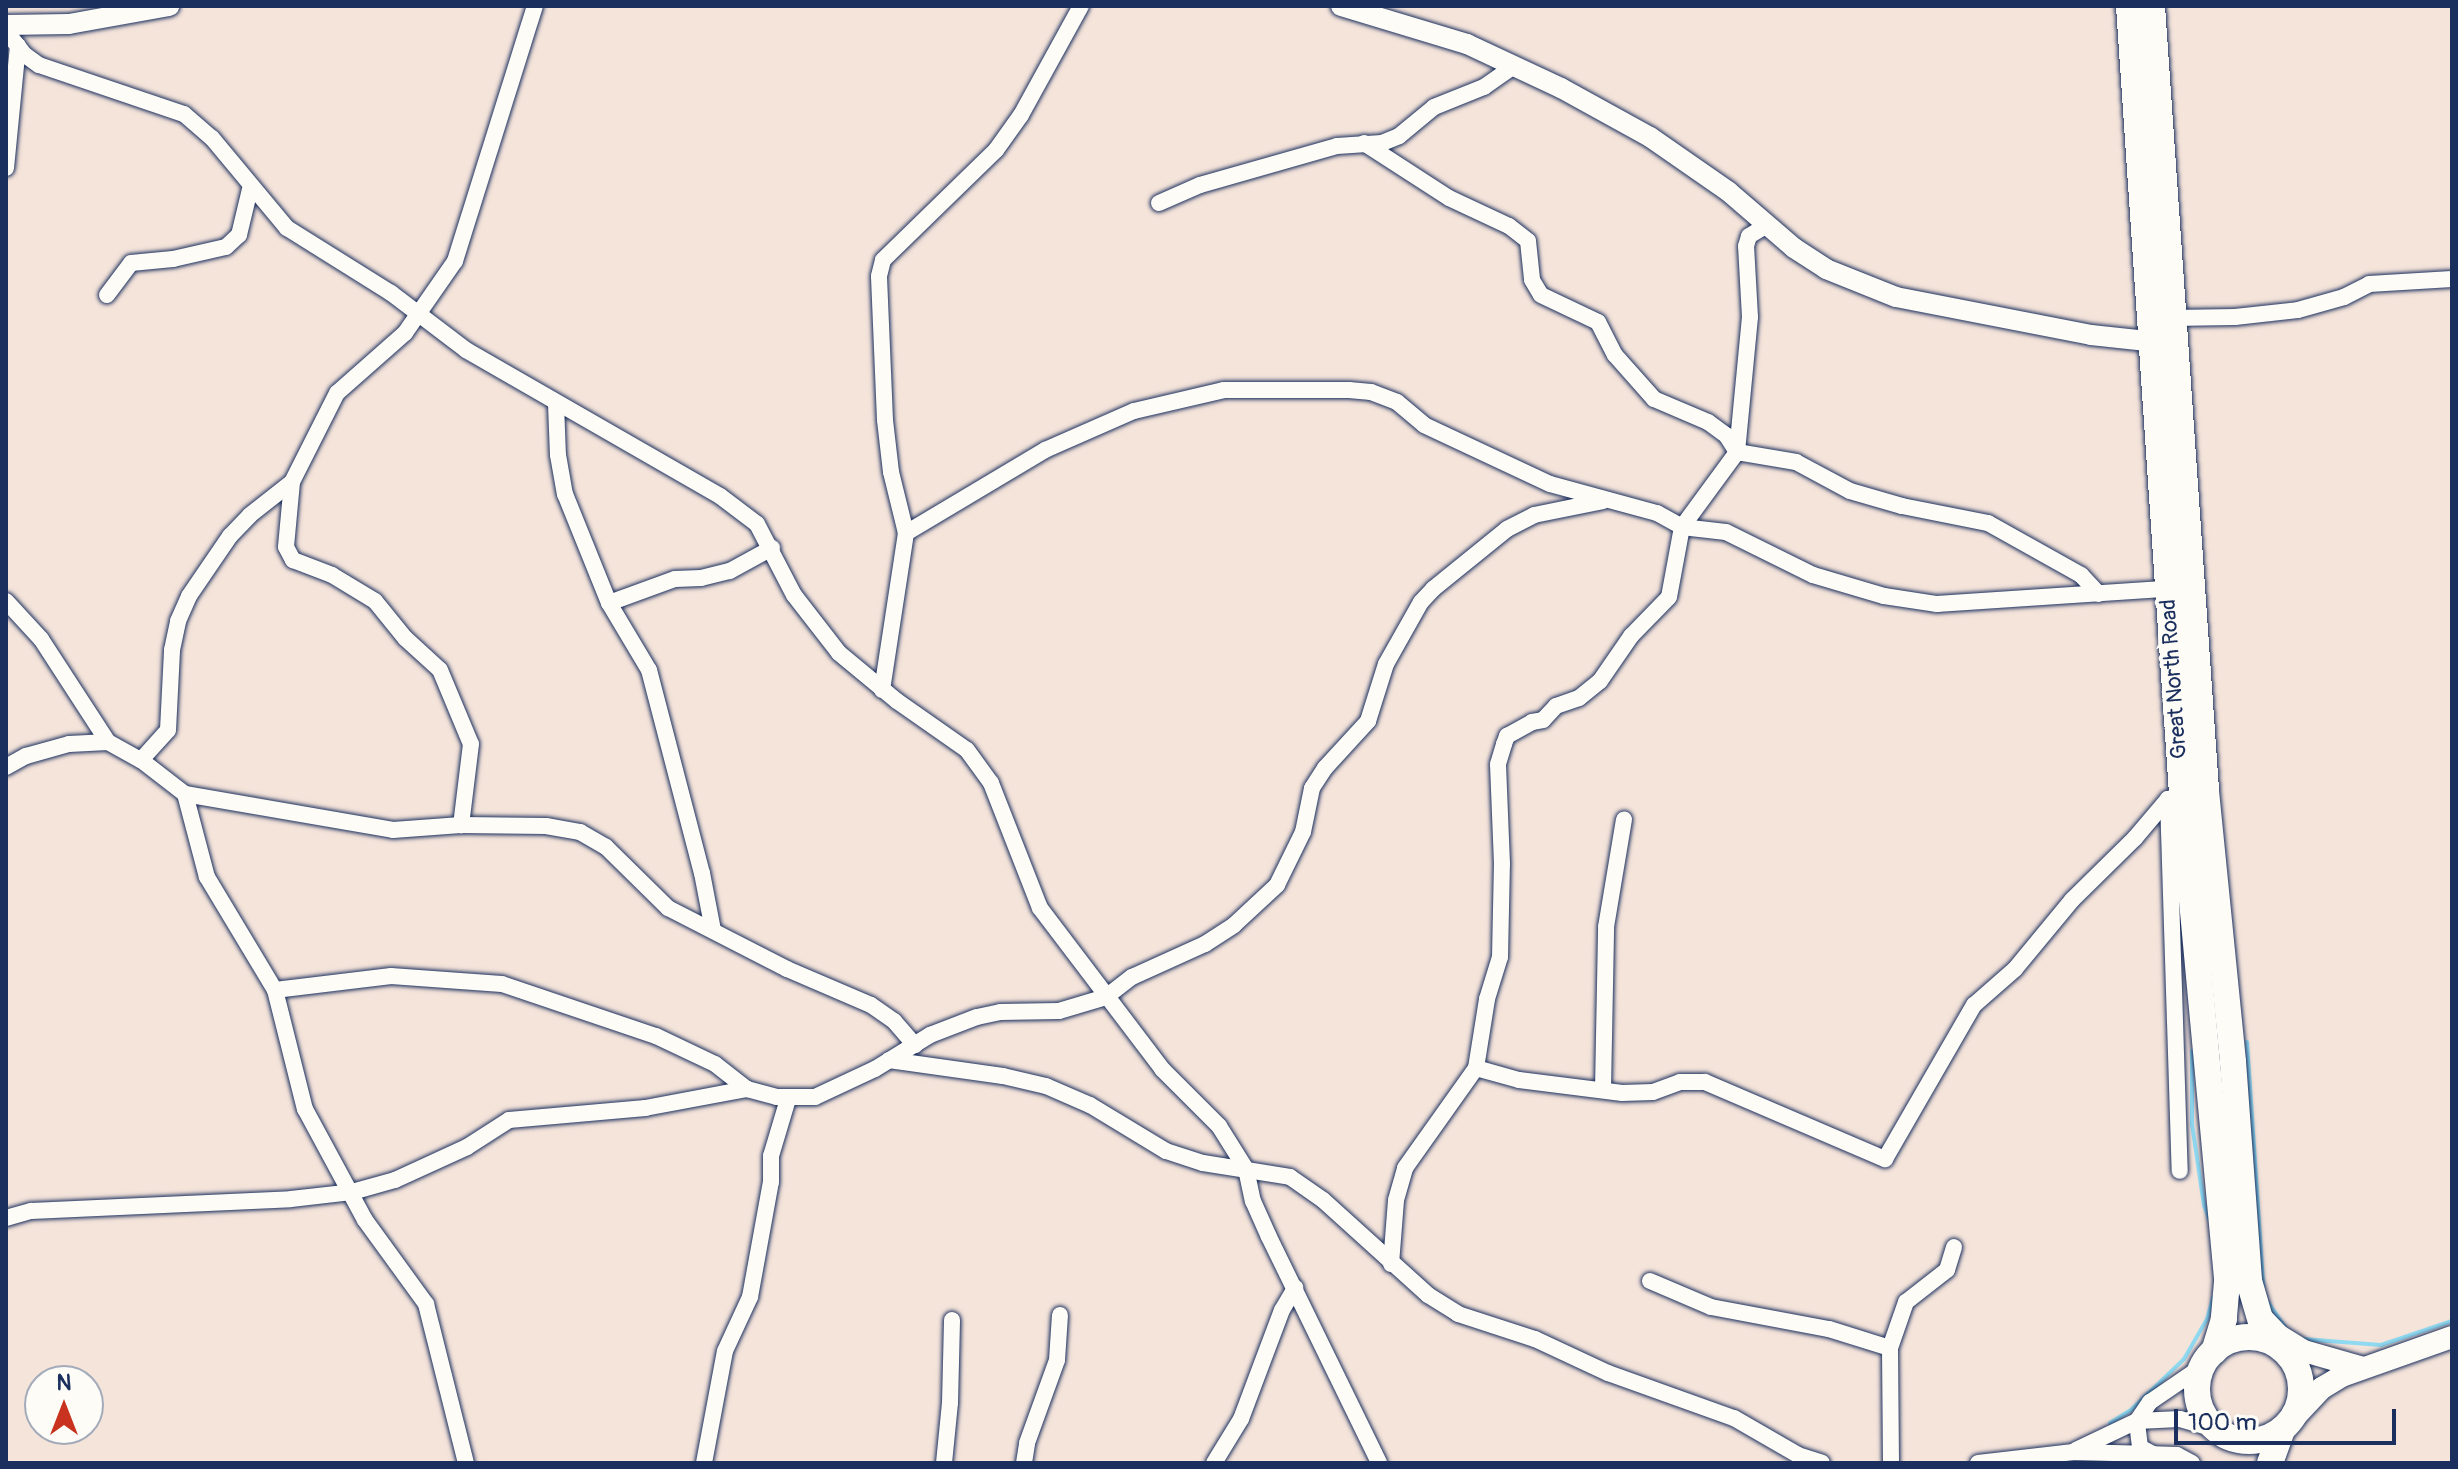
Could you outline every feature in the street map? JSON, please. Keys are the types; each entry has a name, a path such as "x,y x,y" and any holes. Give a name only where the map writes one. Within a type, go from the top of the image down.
{"main road":[{"name":"Great North Road","path":"2129,6 2162,343 2179,588 2185,795 2227,1282 2224,1319 2209,1358"},
{"name":"Great North Road","path":"2152,6 2172,318 2162,343"},
{"name":"Great North Road","path":"2185,795 2233,1062 2249,1281 2255,1311 2269,1341"},
{"path":"2255,1311 2278,1335 2304,1351"},
{"path":"2365,1368 2269,1341 2238,1337 2209,1358 2198,1385 2200,1406 2219,1430 2229,1437 2251,1441 2285,1426 2322,1388 2365,1368 2452,1337"},
{"path":"2269,1341 2291,1359 2298,1374 2299,1399 2270,1463"},
{"path":"2219,1430 2232,1463"}],"street":[{"path":"6,25 69,24 169,6"},
{"path":"461,825 472,761 471,744 440,670 405,638 375,601 332,575 293,560 286,547 292,482 337,393 405,333 455,261 535,6"},
{"path":"882,690 906,533 891,472 885,420 879,276 883,260 996,150 1021,115 1081,6"},
{"path":"1341,6 1467,44 1650,137 1729,192 1826,269 1896,297 2091,335 2162,343"},
{"path":"6,31 39,65 184,114 212,138 287,228 391,293 418,316 556,404 744,511 772,548 794,595 839,653 882,690 967,750 991,783 1040,908 1162,1069 1219,1126 1246,1169 1253,1201 1379,1463"},
{"path":"6,168 18,46"},
{"path":"1159,203 1200,185 1337,146 1382,143 1399,136 1434,107 1484,87 1514,66"},
{"path":"1364,143 1449,198 1509,226 1528,241 1532,280 1541,295 1598,322 1615,355 1654,399 1708,422 1726,435 1737,452 1796,462 1850,491 1902,506 1988,523 2081,575 2099,594"},
{"path":"107,295 131,263 173,259 226,247 239,235 251,185"},
{"path":"1391,1264 1396,1200 1405,1168 1476,1068 1487,999 1500,957 1502,864 1498,764 1504,744 1507,736 1532,722 1543,720 1556,706 1579,698 1600,681 1631,636 1669,597 1682,527 1737,452 1750,317 1746,246 1749,236 1767,225"},
{"path":"2172,318 2298,310 2344,297 2369,284 2452,279"},
{"path":"906,533 1045,450 1111,420 1224,390 1371,392 1397,402 1424,425 1550,484 1603,501 1657,513 1682,527 1726,532 1813,575 1884,596 1937,604 2179,588"},
{"path":"556,404 558,455 565,494 609,603 649,670 702,873 713,930"},
{"path":"141,760 168,730 172,650 178,621 189,596 230,536 250,515 292,482"},
{"path":"6,1218 31,1211 291,1199 352,1192 395,1180 467,1147 509,1120 645,1108 747,1089 788,1099 815,1097 977,1017 1000,1012 1059,1011 1106,997 1132,977 1205,944 1234,925 1277,885 1303,832 1312,788 1325,768 1368,721 1386,664 1421,602 1433,589 1507,529 1534,515 1603,501"},
{"path":"609,603 675,579 730,571 772,548"},
{"path":"6,601 41,639 108,742 141,760 185,794 393,830 461,825 546,826 580,832 606,847 668,908 787,969 871,1005 894,1021 915,1045"},
{"path":"6,767 26,756 69,744 108,742"},
{"path":"185,794 207,877 275,990 305,1109 365,1220 426,1304 466,1463"},
{"path":"1476,1068 1519,1080 1622,1093 1653,1092 1680,1082 1705,1082 1885,1159 1974,1005 2015,969 2072,900 2135,838 2185,795"},
{"path":"2180,1171 2185,795"},
{"path":"1603,1089 1606,927 1624,819"},
{"path":"275,990 391,976 502,984 656,1036 715,1064 747,1089"},
{"path":"889,1060 1003,1076 1046,1086 1090,1105 1166,1151 1203,1163 1290,1177 1323,1200 1428,1295 1458,1314 1535,1339 1608,1373 1734,1418 1798,1455 1822,1463"},
{"path":"704,1463 725,1351 750,1297 771,1182 771,1156 788,1099"},
{"path":"1891,1463 1890,1348 1906,1302 1947,1270 1954,1247"},
{"path":"1650,1281 1711,1307 1829,1329 1890,1348"},
{"path":"1214,1463 1246,1407 1282,1310 1295,1288"},
{"path":"1024,1463 1027,1443 1057,1360 1060,1315"},
{"path":"944,1463 950,1403 952,1320"},
{"path":"2153,1454 2140,1447 2137,1421 2150,1402 2209,1358"},
{"path":"2073,1452 2137,1421 2180,1419 2219,1430"},
{"path":"1978,1463 2073,1452 2177,1455 2192,1463"}],"waterway":[{"path":"2247,1042 2263,1286"},
{"path":"2192,1051 2192,1124 2204,1205 2209,1219"},
{"path":"2110,1423 2132,1409 2184,1359 2207,1319 2213,1298"},
{"path":"2268,1302 2285,1327"},
{"path":"2303,1339 2381,1345 2452,1321"}]}
